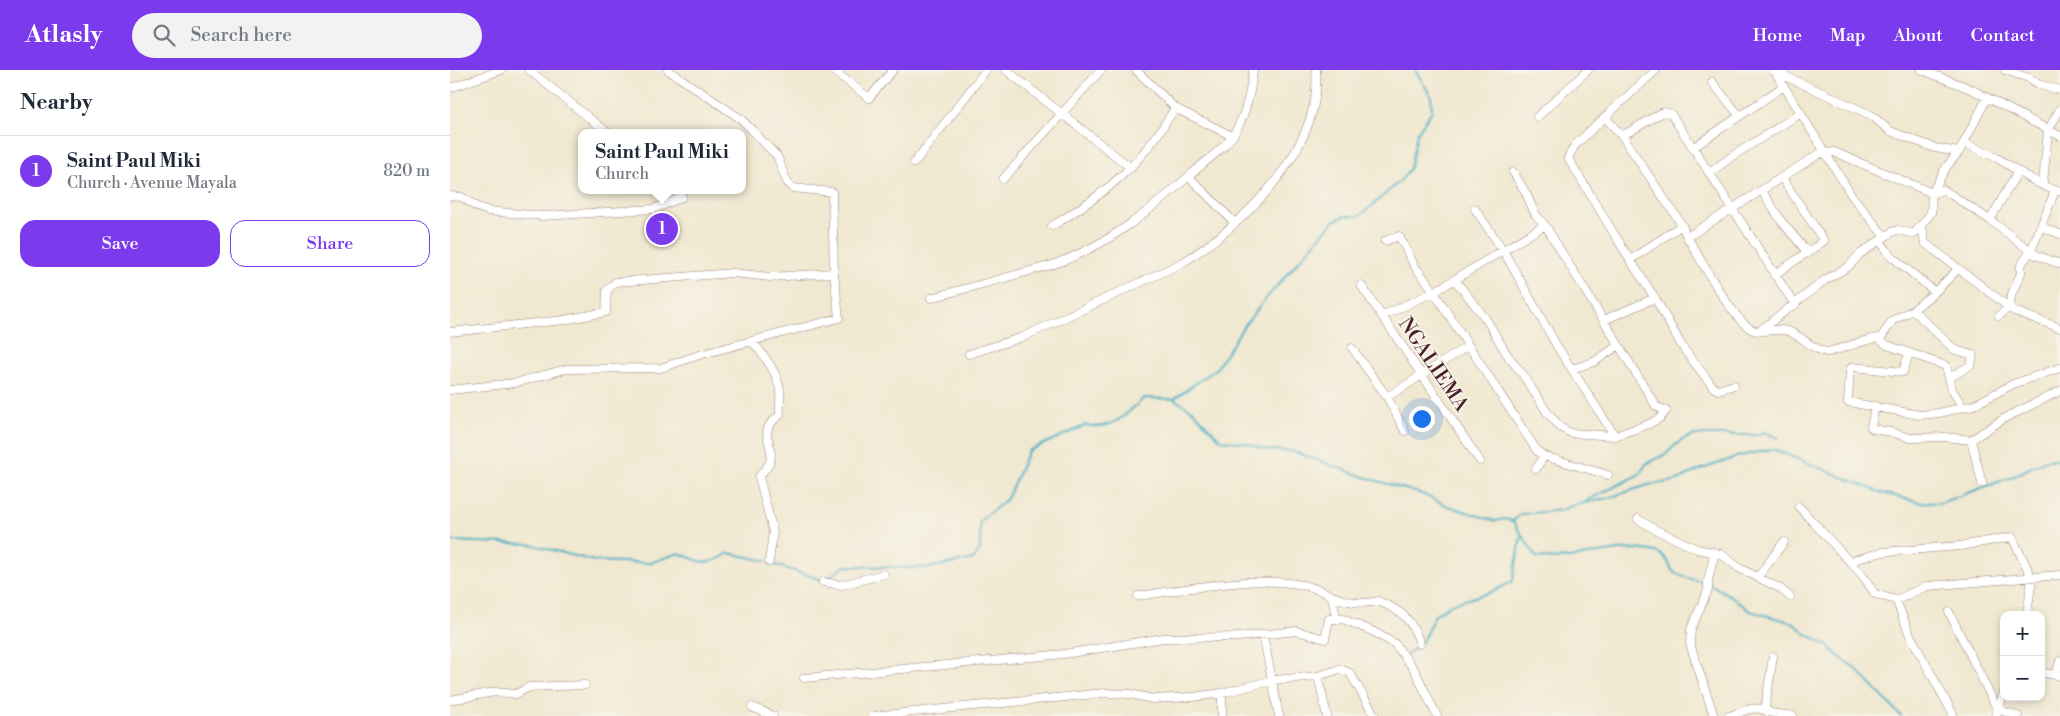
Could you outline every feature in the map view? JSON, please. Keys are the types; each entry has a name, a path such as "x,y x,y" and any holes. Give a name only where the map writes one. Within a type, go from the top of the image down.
{"street":[{"path":"529,70 603,129"},
{"path":"450,390 515,383 566,369 661,368 699,354 753,342 839,318 834,274 832,192 793,188 787,182 777,156 742,119 668,70"},
{"path":"833,70 869,98 893,70"},
{"path":"914,163 986,70"},
{"path":"1006,70 1131,168"},
{"path":"1003,178 1101,70"},
{"path":"1136,70 1175,108 1232,136"},
{"path":"931,298 1052,265 1110,240 1189,177 1232,136 1245,110 1253,70"},
{"path":"969,354 1023,337 1180,264 1201,251 1235,223 1280,175 1302,143 1316,98 1316,70"},
{"path":"1537,117 1588,70"},
{"path":"1656,70 1575,145 1568,158 1655,298 1683,348 1714,388 1718,390 1734,384"},
{"path":"1774,70 1824,153 1882,239 1891,256 1936,292"},
{"path":"1774,70 1871,115 1890,131 1935,148 1958,152"},
{"path":"1922,70 1955,82 2060,136"},
{"path":"2005,70 2029,78 2040,85 2060,90"},
{"path":"450,88 496,71"},
{"path":"1712,82 1738,116"},
{"path":"1694,147 1784,86"},
{"path":"1762,329 1825,280 1848,267 1860,254 1882,239 1898,230 1914,234 1922,227 1931,213 1932,193 1947,166 1964,143 1987,98"},
{"path":"1052,226 1102,194 1131,168 1154,140 1175,108"},
{"path":"2044,183 2048,131 2060,109"},
{"path":"1622,136 1666,111 1671,114 1795,305"},
{"path":"1710,173 1731,157 1801,113"},
{"path":"1605,117 1622,136 1682,225 1687,238 1735,314 1752,330 1789,331 1818,349 1829,352 1863,340 1880,339 1909,353 1946,366 1955,396 1963,407"},
{"path":"1964,143 2057,191 2032,251 2021,265 2021,273 2011,296 2010,306 1999,316"},
{"path":"1687,238 1824,153 1844,154 1932,193 1944,190 1990,220 2032,251 2060,264"},
{"path":"1990,220 2018,171"},
{"path":"1454,280 1486,319 1508,356 1547,412 1561,428 1571,433 1615,436 1649,424 1660,418 1666,411 1656,406 1545,225 1536,214 1513,172"},
{"path":"1189,177 1235,223"},
{"path":"1774,275 1824,240 1782,178"},
{"path":"1762,192 1782,222 1808,253"},
{"path":"450,196 462,197 475,206 488,211 542,216 654,209 680,194"},
{"path":"1475,208 1503,250 1542,321 1615,436"},
{"path":"1382,316 1434,292 1545,225"},
{"path":"1630,260 1682,225"},
{"path":"1922,227 1925,243 2022,316 2060,328"},
{"path":"2041,227 2060,234"},
{"path":"1385,241 1399,236 1415,266 1434,292 1537,451 1544,456 1608,475"},
{"path":"1880,339 1893,320 1913,310 1936,292 1958,269"},
{"path":"450,332 564,320 606,312 607,290 616,282 733,273 770,277 834,274"},
{"name":"NGALIEMA","path":"1361,285 1480,461"},
{"path":"1604,320 1655,298"},
{"path":"1913,310 1955,350 1973,355 1971,364 1949,378"},
{"path":"753,342 770,364 780,391 778,403 780,415 771,422 767,429 767,440 772,450 770,464 758,477 773,532 768,562"},
{"path":"1572,369 1594,362 1619,345"},
{"path":"1387,397 1420,374 1468,346"},
{"path":"1352,348 1387,397 1405,432"},
{"path":"1909,353 1903,372 1852,367 1850,369 1848,402 1920,415 1981,403 2013,384 2060,368"},
{"path":"1875,406 1871,426 1873,429 1910,438 1945,437 1971,440 2005,418 2060,391"},
{"path":"1971,440 1982,483"},
{"path":"1536,469 1544,456"},
{"path":"1799,507 1850,561 1875,594 1896,600 1928,586 2060,575"},
{"path":"1638,519 1654,529 1697,549 1715,552 1790,596"},
{"path":"1850,561 1872,553 1960,546 2008,536 2012,537 2032,578 2028,611"},
{"path":"1758,577 1784,542"},
{"path":"1714,716 1690,644 1691,629 1708,590 1708,580 1715,552"},
{"path":"823,582 842,585 884,574"},
{"path":"1138,596 1268,580 1298,582 1350,602 1370,604 1378,601 1393,608 1410,620 1420,644"},
{"path":"1332,596 1336,618"},
{"path":"1896,600 1909,632 1954,716"},
{"path":"1949,612 1996,713"},
{"path":"804,678 1064,654 1164,638 1238,637 1297,631 1325,640 1329,618 1336,618 1374,632 1399,648 1414,670 1437,716"},
{"path":"1263,634 1274,680 1279,716"},
{"path":"1770,716 1765,708 1773,657"},
{"path":"2045,673 2058,675 2060,661"},
{"path":"873,716 1105,694 1130,694 1153,699 1222,693 1274,680 1318,676 1340,669 1346,670 1360,689 1375,716"},
{"path":"1318,676 1327,716"},
{"path":"450,700 495,692 516,694 529,687 585,685"},
{"path":"1222,693 1222,716"},
{"path":"1996,713 2001,701"},
{"path":"752,706 774,716"},
{"path":"1729,716 1751,708 1765,708 1774,713 1793,716"},
{"path":"1996,713 2018,716"}],"waterway":[{"path":"1175,398 1216,369 1244,326 1334,221 1345,216 1358,216 1366,211 1401,180 1410,168 1417,133 1432,111 1431,96 1415,70"},
{"path":"826,579 845,566 928,568 974,559 980,550 980,521 1007,499 1028,451 1086,425 1104,426 1118,420 1144,398 1174,399 1192,410 1221,440 1246,443 1267,450 1292,451 1364,477 1422,494 1448,506 1495,521 1505,519 1513,521"},
{"path":"1586,501 1640,474 1646,464 1666,454 1680,441 1695,435 1758,435 1765,432 1778,438"},
{"path":"1513,521 1521,514 1563,510 1571,506 1608,498 1648,485 1675,481 1699,470 1740,456 1773,449 1882,493 1919,502 1940,503 2012,477 2043,461 2060,458"},
{"path":"1513,521 1536,557 1551,559 1622,550 1651,551 1666,558 1675,573 1686,578 1705,582"},
{"path":"1422,642 1435,615 1451,604 1492,592 1513,581 1521,537"},
{"path":"450,541 529,544 594,561 650,563 679,553 704,562 710,562 729,553 766,561"},
{"path":"770,563 822,580"},
{"path":"1711,585 1731,596 1750,611 1794,623 1806,634 1827,645 1838,656 1855,668 1901,716"},
{"path":"1407,655 1419,645"}],"place":[{"name":"Saint Paul Miki","path":"662,229"}]}
